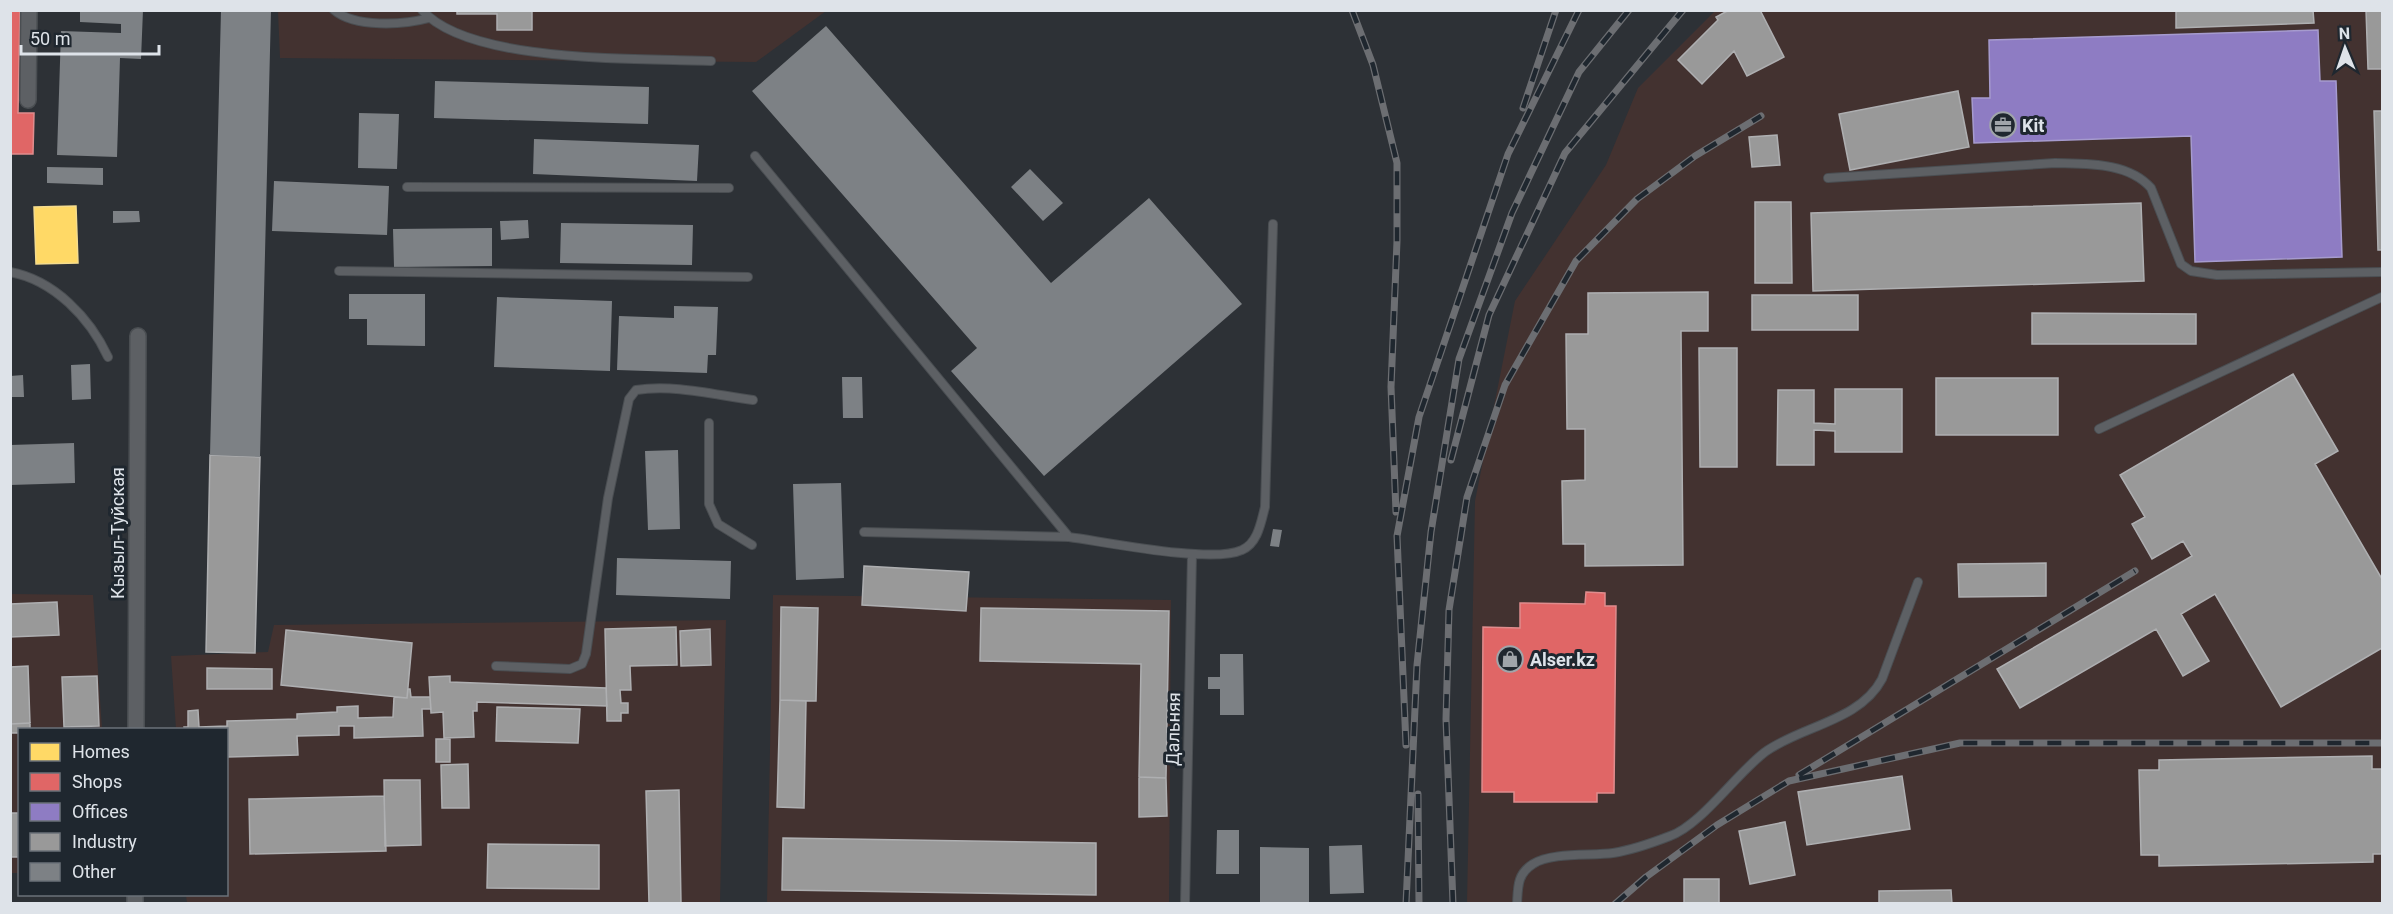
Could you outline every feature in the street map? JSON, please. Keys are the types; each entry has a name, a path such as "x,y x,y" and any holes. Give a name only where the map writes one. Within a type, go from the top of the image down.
{"street":[{"path":"28,100 29,10"},
{"name":"Кызыл-Туйская","path":"136,728 138,336"}],"lane":[{"path":"334,10 356,20 379,23 409,24 429,18"},
{"path":"422,10 448,32 481,43 534,52 711,61"},
{"path":"755,156 1069,537"},
{"path":"1828,178 2029,164 2079,163 2110,167 2132,173 2143,179 2151,188 2181,264 2191,271 2217,275 2382,272"},
{"path":"407,187 729,188"},
{"path":"864,532 1069,537 1192,554 1228,555 1244,550 1255,538 1264,507 1274,224"},
{"path":"339,271 748,277"},
{"path":"10,272 26,274 56,292 90,326 108,357"},
{"path":"2098,429 2382,297"},
{"path":"496,666 570,669 582,664 608,498 629,399 636,390 674,389 753,400"},
{"path":"709,423 710,504 718,525 752,545"},
{"name":"Дальняя","path":"1185,903 1192,554"},
{"path":"1517,903 1518,883 1522,873 1532,864 1551,858 1623,851 1674,835 1689,825 1766,752 1861,705 1875,693 1882,679 1918,582"}],"shaded area":[{"path":"278,11 826,11 756,62 280,58"},
{"path":"1715,11 2382,11 2382,903 1467,904 1475,501 1515,301 1606,165 1638,88"},
{"path":"11,594 93,595 102,728 18,728 18,873 11,873"},
{"path":"773,595 1171,600 1169,903 767,904"},
{"path":"726,620 720,903 187,903 186,896 228,896 228,728 176,728 171,656 268,652 274,625"}],"building: Homes":[{"path":"76,206 78,263 36,264 34,207"}],"building: Shops":[{"path":"10,10 20,10 18,113 34,113 33,154 10,154"},
{"path":"1586,592 1605,593 1605,606 1616,606 1614,793 1597,793 1597,802 1514,802 1514,792 1482,792 1483,627 1520,628 1520,603 1585,604"}],"building: Offices":[{"path":"2318,30 2320,81 2336,81 2342,257 2195,262 2191,136 1974,143 1972,98 1990,98 1989,40"}],"building: Industry":[{"path":"457,10 532,10 532,30 497,30 497,14 457,14"},
{"path":"1729,10 1760,10 1784,57 1747,76 1734,51 1702,84 1678,60 1718,20 1716,17"},
{"path":"2176,10 2313,10 2314,23 2176,28"},
{"path":"2366,10 2382,10 2382,69 2368,69"},
{"path":"1958,91 1969,147 1850,170 1839,114"},
{"path":"2374,111 2382,111 2382,250 2378,250"},
{"path":"1777,135 1780,165 1752,167 1749,137"},
{"path":"1755,202 1791,202 1792,283 1755,283"},
{"path":"2141,203 2144,281 1813,291 1811,213"},
{"path":"1708,292 1708,331 1681,331 1683,565 1585,566 1585,544 1563,544 1562,481 1585,480 1585,429 1567,429 1566,334 1588,334 1588,293"},
{"path":"1752,295 1858,295 1858,330 1752,330"},
{"path":"2032,313 2196,314 2196,344 2032,344"},
{"path":"1699,348 1737,348 1737,467 1700,467"},
{"path":"2293,374 2338,451 2315,464 2382,579 2382,648 2281,707 2215,594 2181,614 2209,661 2183,676 2156,629 2020,708 1997,669 2192,556 2183,541 2152,559 2132,524 2145,517 2120,475"},
{"path":"1936,378 2058,378 2058,435 1936,435"},
{"path":"1835,389 1902,389 1902,452 1835,452 1835,431 1814,430 1814,465 1777,465 1778,390 1814,390 1814,423 1835,424"},
{"path":"210,455 260,457 255,653 206,652"},
{"path":"2046,563 2046,596 1959,597 1958,564"},
{"path":"864,566 969,572 966,611 862,605"},
{"path":"57,602 59,635 10,637 10,604"},
{"path":"781,607 818,608 816,701 780,700"},
{"path":"981,608 1169,611 1166,778 1139,777 1141,664 980,661"},
{"path":"676,627 677,665 630,666 631,690 620,690 621,703 628,703 628,713 621,713 621,721 607,721 605,629"},
{"path":"710,629 711,665 681,666 680,631"},
{"path":"286,630 412,643 407,698 281,685"},
{"path":"28,666 30,723 10,724 10,667"},
{"path":"207,668 272,669 272,689 207,689"},
{"path":"97,676 99,726 64,727 62,677"},
{"path":"450,676 450,682 606,688 607,706 477,702 477,711 473,711 474,737 444,738 443,712 431,713 429,677"},
{"path":"408,689 410,689 411,697 430,697 431,709 422,709 423,736 354,738 354,726 339,726 339,735 297,736 298,755 228,757 228,728 184,728 188,727 188,711 198,710 199,727 227,726 227,721 297,719 297,714 337,712 337,707 358,706 358,718 393,717 394,697 407,698"},
{"path":"780,700 806,701 804,808 777,807"},
{"path":"497,707 580,709 578,743 496,741"},
{"path":"30,723 30,728 18,728 18,733 10,733 10,724"},
{"path":"436,739 450,739 450,762 436,762"},
{"path":"2372,756 2372,769 2382,769 2382,854 2373,854 2373,862 2159,866 2159,855 2141,855 2139,770 2159,770 2159,760"},
{"path":"468,764 469,808 442,808 441,765"},
{"path":"1902,776 1910,829 1807,845 1798,792"},
{"path":"1139,777 1166,778 1167,816 1139,817"},
{"path":"384,780 420,780 421,845 385,846"},
{"path":"679,790 681,903 649,903 646,791"},
{"path":"384,796 386,851 250,854 249,799"},
{"path":"10,813 18,813 18,857 10,857"},
{"path":"1785,822 1795,875 1750,884 1739,831"},
{"path":"783,838 1096,843 1096,895 782,890"},
{"path":"488,844 599,845 599,889 487,888"},
{"path":"1684,879 1719,879 1719,904 1684,904"},
{"path":"1951,890 1952,904 1879,904 1879,891"}],"building: Other":[{"path":"80,10 143,10 141,59 120,58 117,157 57,155 61,31 121,33 121,24 80,22"},
{"path":"221,10 271,10 260,457 210,455"},
{"path":"826,26 1051,283 1149,198 1242,304 1044,476 951,371 977,348 752,91"},
{"path":"435,81 649,87 648,124 434,118"},
{"path":"359,113 399,114 397,169 358,168"},
{"path":"534,139 699,145 697,181 533,174"},
{"path":"47,167 103,168 103,185 47,183"},
{"path":"1030,169 1063,203 1043,221 1011,187"},
{"path":"274,181 389,186 387,235 272,231"},
{"path":"113,211 139,211 140,222 113,223"},
{"path":"528,220 529,238 501,240 500,221"},
{"path":"561,223 693,225 692,265 560,263"},
{"path":"492,228 492,266 394,267 393,229"},
{"path":"349,294 425,294 425,346 367,345 367,319 349,319"},
{"path":"497,297 612,301 610,371 494,367"},
{"path":"674,306 718,307 716,355 708,355 707,373 617,370 619,316 674,318"},
{"path":"90,364 91,399 72,400 71,365"},
{"path":"23,375 24,397 10,397 10,376"},
{"path":"842,377 862,377 863,418 843,418"},
{"path":"74,443 75,483 10,485 10,445"},
{"path":"678,450 680,529 648,530 645,451"},
{"path":"841,483 844,578 796,580 793,484"},
{"path":"1273,529 1282,530 1279,547 1270,546"},
{"path":"617,558 731,561 730,599 616,595"},
{"path":"1220,654 1243,654 1244,715 1220,715 1220,689 1208,689 1208,677 1220,677"},
{"path":"1217,830 1239,830 1239,874 1216,874"},
{"path":"1362,845 1364,893 1330,894 1329,846"},
{"path":"1260,847 1309,848 1309,904 1260,904"}],"railway":[{"path":"1352,10 1373,65 1397,163 1397,241 1391,387 1396,512"},
{"path":"1523,108 1556,10"},
{"path":"1406,745 1397,536 1419,417 1508,154 1579,10"},
{"path":"1406,904 1417,665 1431,532 1459,359 1512,213 1579,72 1629,10"},
{"path":"1451,460 1489,315 1565,153 1683,10"},
{"path":"1453,904 1446,719 1449,610 1467,497 1505,385 1576,261 1637,199 1695,156 1761,116"},
{"path":"1799,775 2135,571"},
{"path":"1615,904 1646,877 1717,825 1789,781 1960,743 2382,743"},
{"path":"1418,794 1419,904"}],"place":[{"name":"Kit","path":"2003,125"},
{"name":"Alser.kz","path":"1510,659"}]}
